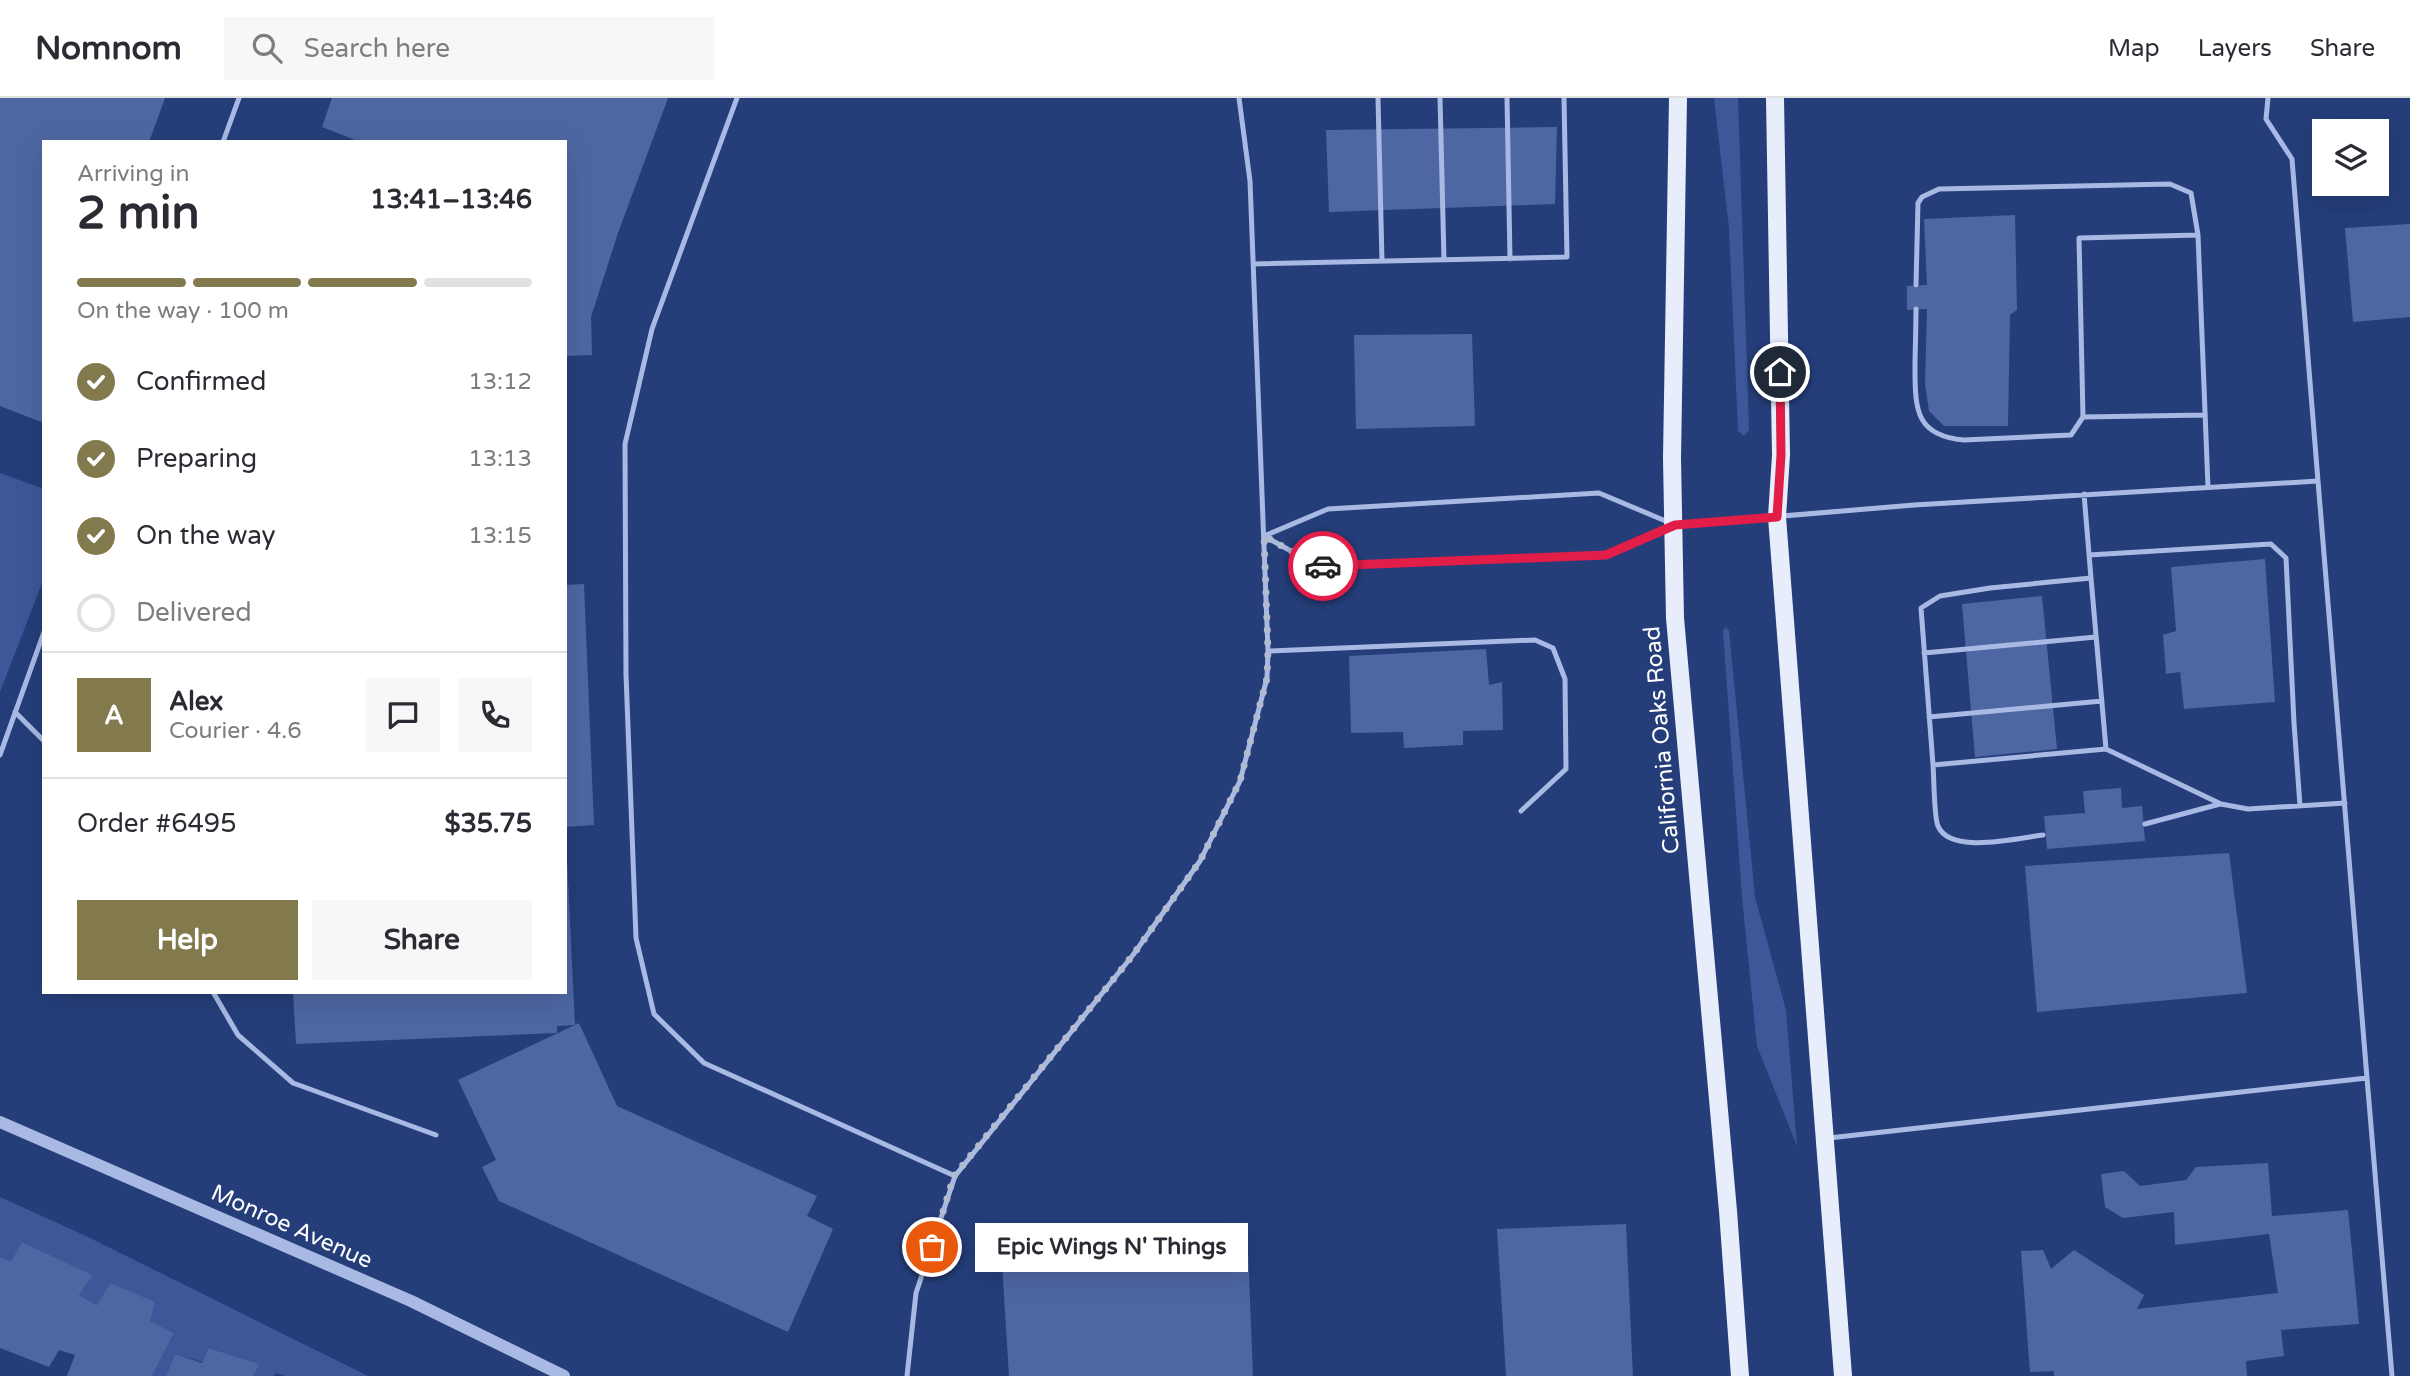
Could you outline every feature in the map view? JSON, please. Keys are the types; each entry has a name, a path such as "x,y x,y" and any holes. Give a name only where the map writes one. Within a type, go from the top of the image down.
{"main road":[{"name":"California Oaks Road","path":"1678,98 1672,458 1675,618 1727,1198 1740,1376"},
{"path":"1775,98 1781,455 1777,517 1843,1376"}],"street":[{"name":"Monroe Avenue","path":"0,1122 411,1301 564,1376"}],"lane":[{"path":"224,140 239,98"},
{"path":"737,98 652,329 625,444 626,674 636,938 654,1014 704,1063 954,1176"},
{"path":"906,1376 916,1293 954,1176 1133,955 1200,861 1240,781 1267,678 1250,181 1239,98"},
{"path":"1378,98 1382,261"},
{"path":"1440,98 1444,260"},
{"path":"1507,98 1510,259"},
{"path":"1253,264 1567,257 1564,98"},
{"path":"2268,98 2266,119 2292,159 2392,1376"},
{"path":"1916,285 1918,203 1922,197 1939,188 2170,184 2191,193 2197,235 2208,487"},
{"path":"1916,309 1915,401 1921,420 1934,432 1947,438 1964,440 2071,435 2083,417 2079,238 2197,235"},
{"path":"2083,417 2205,415"},
{"path":"1264,536 1318,566 1606,555 1675,525 2084,494 2318,481"},
{"path":"1264,536 1328,509 1599,493 1675,525"},
{"path":"2084,494 2106,749"},
{"path":"2089,555 2271,544 2286,558 2300,806"},
{"path":"2043,835 1968,844 1949,838 1938,826 1921,608 1940,596 2091,578"},
{"path":"1924,653 2096,637"},
{"path":"0,755 42,638"},
{"path":"1268,651 1535,640 1553,648 1565,679 1566,769 1521,811"},
{"path":"1929,716 2102,701"},
{"path":"15,712 42,739"},
{"path":"1933,765 2106,749 2221,804 2248,809 2345,803"},
{"path":"2145,824 2221,804"},
{"path":"214,994 238,1035 293,1083 436,1135"},
{"path":"1825,1138 2367,1078"}],"shaded area":[{"path":"1714,98 1738,98 1749,430 1744,436 1738,431 1729,228"},
{"path":"0,473 42,488 42,583 0,692"},
{"path":"1726,627 1729,631 1755,897 1786,1010 1797,1146 1757,1046 1742,897 1723,631"},
{"path":"0,1197 86,1236 368,1376 285,1376 276,1373 274,1376 253,1376 258,1364 210,1348 203,1362 175,1354 166,1376 152,1376 174,1333 150,1321 110,1283 97,1305 79,1295 93,1275 22,1242 11,1261 0,1257"}],"building":[{"path":"0,98 165,98 150,140 42,140 42,420 41,422 0,406"},
{"path":"332,98 668,98 618,233 591,317 592,355 567,356 567,140 355,140 322,127"},
{"path":"1557,127 1555,204 1329,212 1326,130"},
{"path":"2015,215 2017,310 2010,315 2008,426 1944,426 1929,411 1925,384 1927,309 1907,310 1907,286 1927,285 1924,219"},
{"path":"2410,224 2410,317 2353,322 2345,228"},
{"path":"1472,334 1475,426 1356,429 1354,335"},
{"path":"2265,559 2275,702 2184,709 2180,672 2166,674 2163,635 2176,631 2171,567"},
{"path":"584,584 594,825 567,827 567,585"},
{"path":"2042,596 2057,749 1975,757 1962,604"},
{"path":"1486,649 1489,685 1502,682 1503,730 1463,731 1463,745 1404,748 1403,732 1351,733 1349,656"},
{"path":"2121,788 2122,808 2142,806 2145,841 2047,849 2044,816 2085,813 2083,791"},
{"path":"2229,853 2247,993 2037,1012 2025,866"},
{"path":"567,859 575,1025 557,1026 557,1033 296,1044 293,994 567,994"},
{"path":"579,1023 617,1106 817,1196 807,1216 833,1229 788,1332 499,1201 482,1167 496,1160 458,1080"},
{"path":"2268,1163 2272,1216 2348,1210 2359,1324 2281,1330 2284,1356 2246,1361 2247,1376 2054,1376 2054,1371 2030,1372 2021,1251 2043,1250 2051,1269 2074,1250 2144,1295 2137,1309 2278,1293 2269,1234 2175,1245 2174,1212 2123,1218 2105,1207 2101,1174 2124,1171 2140,1186 2186,1180 2196,1167"},
{"path":"1626,1224 1633,1376 1506,1376 1497,1229"},
{"path":"22,1242 93,1275 79,1295 97,1305 110,1283 155,1302 150,1321 174,1333 152,1376 67,1376 75,1355 59,1350 49,1367 0,1348 0,1257 11,1261"},
{"path":"1248,1250 1253,1376 1009,1376 1002,1263"},
{"path":"209,1348 259,1364 253,1376 166,1376 175,1354 202,1363"}],"way so far":[{"path":"932,1247 954,1176 1133,955 1200,861 1240,781 1267,678 1264,536 1318,566 1323,566"}],"place":[{"name":"Epic Wings N' Things","path":"932,1247"}],"route":[{"path":"1323,566 1606,555 1675,525 1777,517 1781,455 1780,372"}]}
